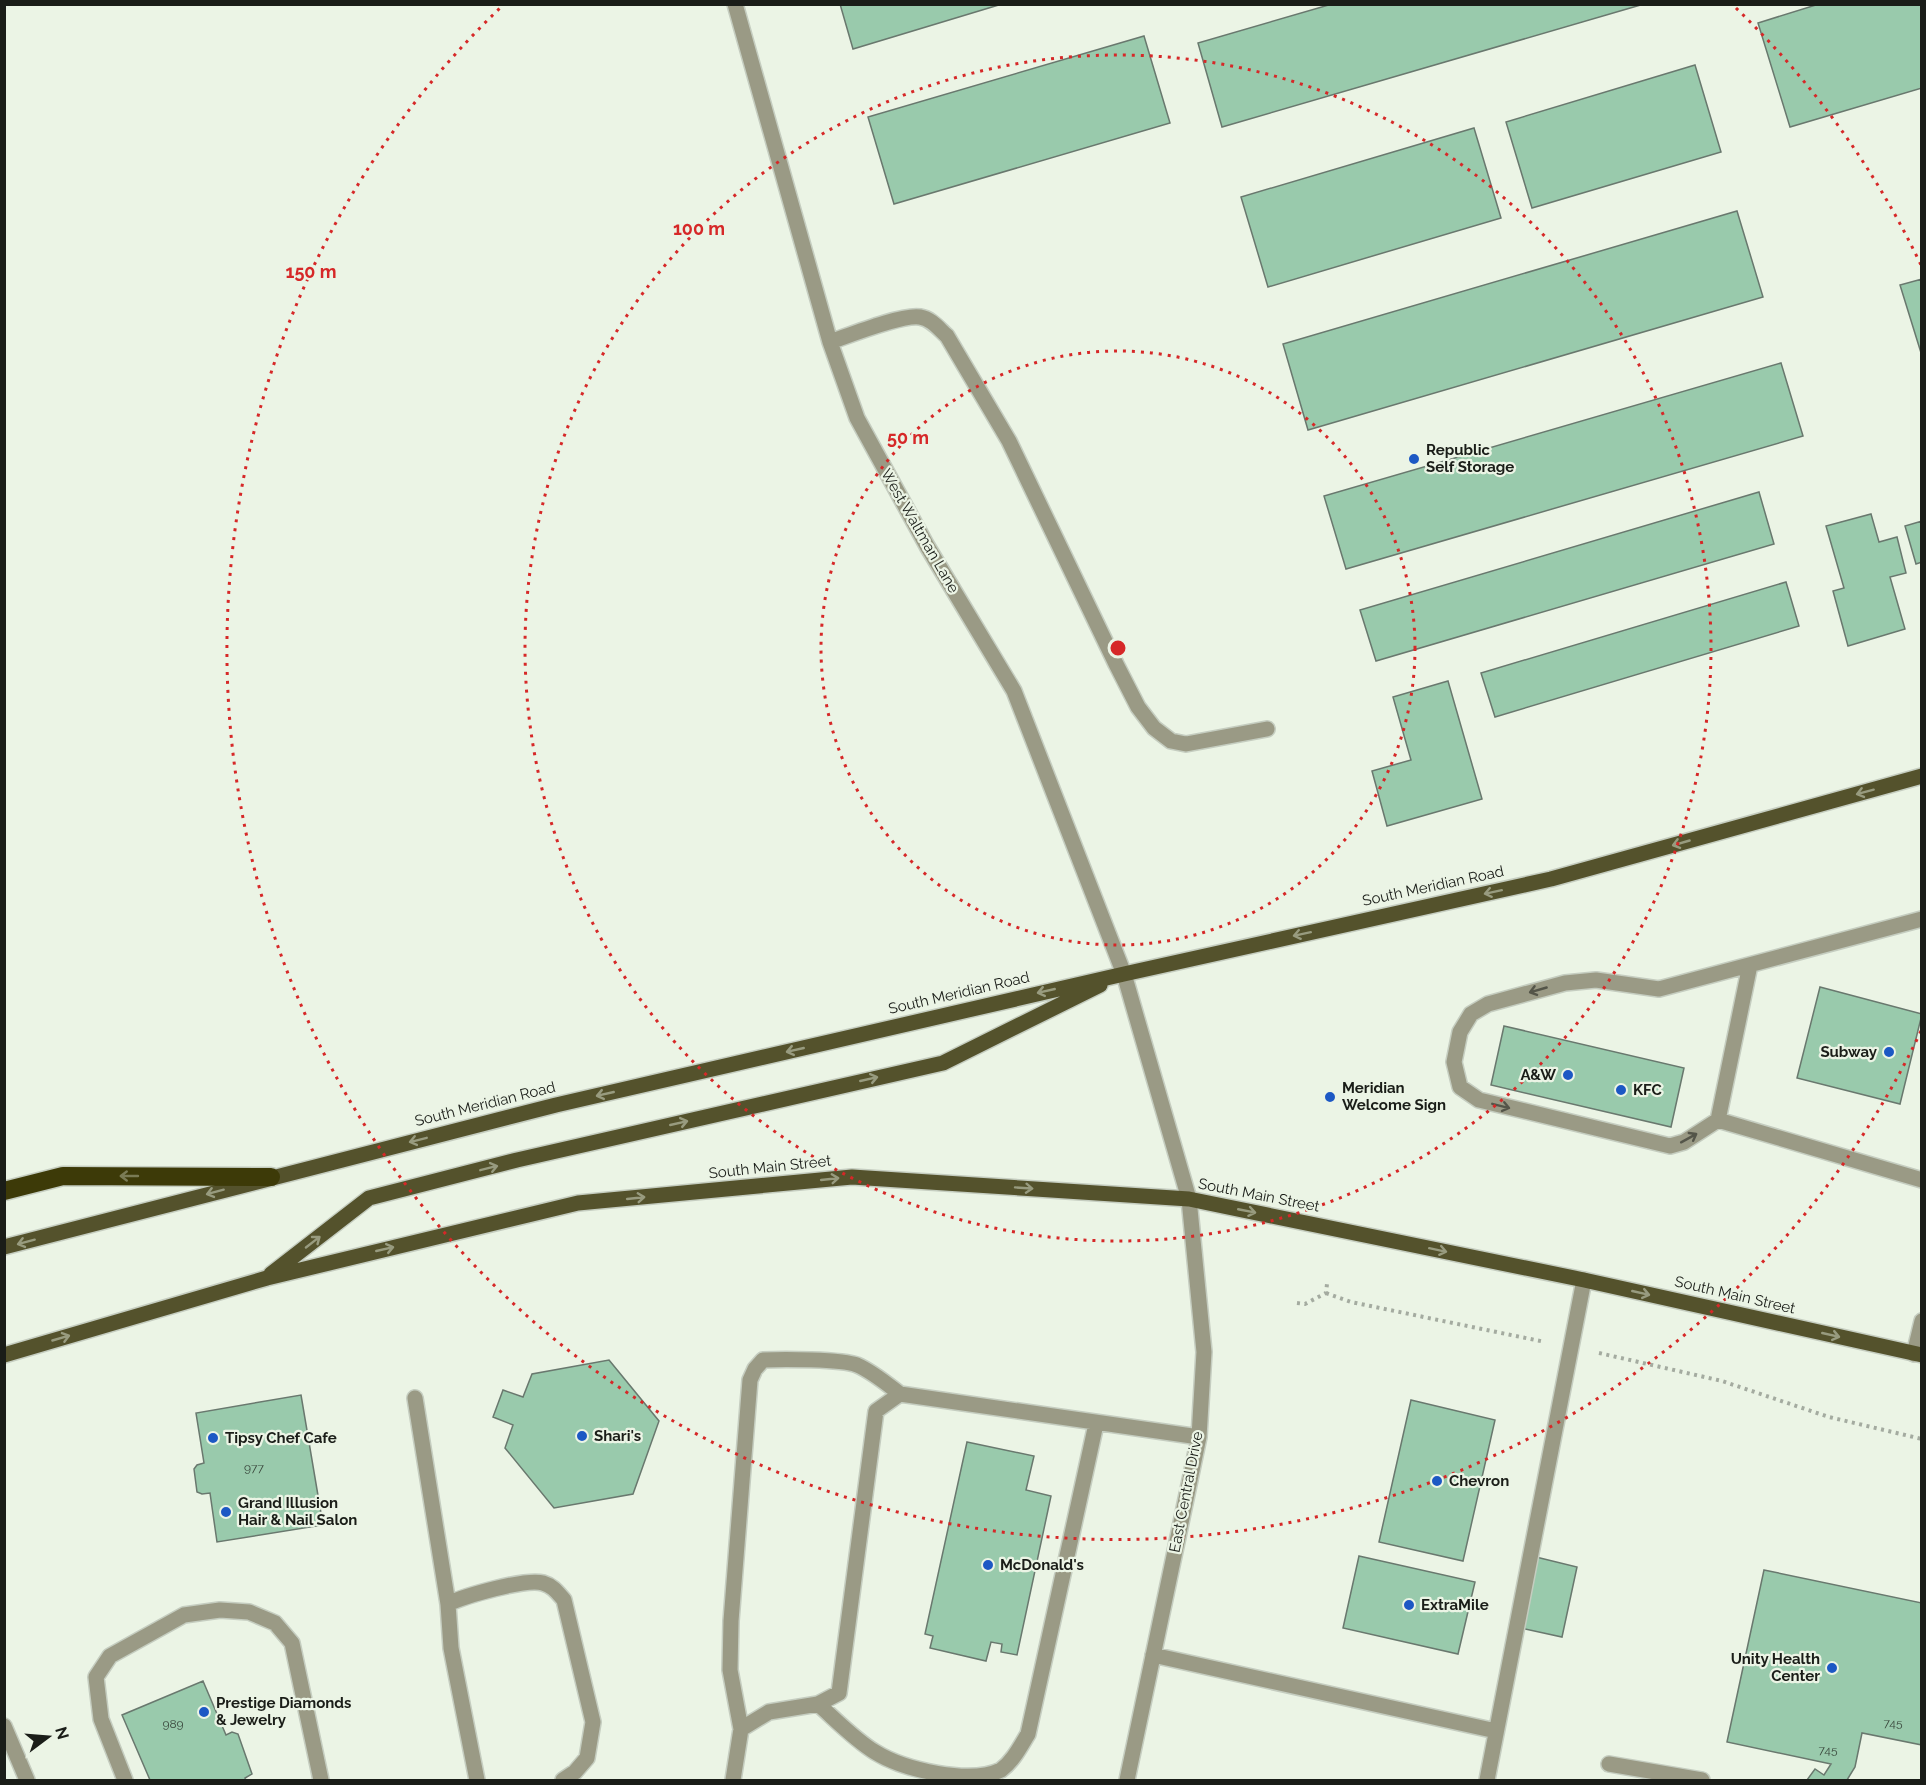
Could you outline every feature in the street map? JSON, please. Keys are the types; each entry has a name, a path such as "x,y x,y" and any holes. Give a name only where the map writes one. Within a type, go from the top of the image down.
{"highway":[{"path":"4,1191 63,1176 271,1177"}],"main road":[{"name":"South Meridian Road","path":"4,1247 556,1105 1124,974 1551,879 1922,776"},
{"path":"4,1355 267,1278 369,1198 517,1160 943,1063 1124,974"},
{"name":"South Main Street","path":"267,1278 578,1203 852,1177 1189,1199 1584,1280 1918,1354"}],"street":[{"name":"West Waltman Lane","path":"735,4 830,342 857,418 927,546 1014,691 1124,974 1189,1199"},
{"path":"830,342 907,317 922,317 934,323 946,336 1009,441 1138,707 1154,728 1171,741 1185,744 1267,729"},
{"path":"1750,965 1718,1120 1684,1142 1670,1146 1479,1100 1460,1087 1454,1062 1460,1032 1471,1014 1488,1004 1565,982 1596,980 1659,989 1922,919"},
{"path":"1718,1120 1922,1180"},
{"name":"East Central Drive","path":"1127,1780 1198,1437 1204,1352 1189,1199"},
{"path":"1487,1780 1584,1280"},
{"path":"1918,1354 1922,1321"},
{"path":"733,1780 741,1729 730,1670 731,1621 750,1380 755,1369 763,1360 782,1358 855,1364 872,1372 900,1394 1198,1437"},
{"path":"741,1729 769,1712 819,1704 838,1693 876,1411 900,1394"},
{"path":"415,1398 448,1604 451,1648 477,1780"},
{"path":"819,1704 875,1752 912,1768 970,1780 987,1777 1001,1770 1013,1759 1029,1734 1096,1424"},
{"path":"448,1604 489,1589 540,1581 554,1587 564,1600 593,1722 587,1758 575,1772 563,1780"},
{"path":"125,1780 101,1719 96,1677 110,1656 183,1615 220,1610 249,1612 276,1623 292,1643 321,1780"},
{"path":"1153,1655 1497,1731"},
{"path":"4,1726 27,1780"},
{"path":"1609,1764 1702,1780"}],"path":[{"path":"1326,1293 1327,1284"},
{"path":"1297,1303 1305,1304 1326,1293 1351,1302 1547,1342"},
{"path":"1610,1355 1722,1382 1829,1417 1922,1440"}],"building":[{"path":"840,4 1002,4 853,49"},
{"path":"1332,4 1644,4 1222,127 1198,43"},
{"path":"1819,4 1922,4 1922,88 1790,127 1758,23"},
{"path":"1144,36 1170,123 894,204 868,117"},
{"path":"1695,65 1721,152 1532,208 1506,122"},
{"path":"1474,128 1501,218 1268,287 1241,197"},
{"path":"1737,211 1763,297 1308,430 1283,344"},
{"path":"1922,279 1922,356 1900,285"},
{"path":"1781,363 1803,436 1346,569 1324,496"},
{"path":"1759,492 1774,544 1376,661 1360,610"},
{"path":"1871,514 1879,542 1897,537 1906,573 1890,577 1905,629 1848,646 1833,591 1844,588 1826,526"},
{"path":"1922,521 1922,562 1916,564 1905,526"},
{"path":"1786,582 1799,626 1495,717 1481,673"},
{"path":"1448,681 1482,799 1387,826 1372,771 1411,760 1393,697"},
{"path":"1820,987 1922,1014 1900,1104 1797,1078"},
{"path":"1504,1026 1684,1068 1671,1127 1491,1085"},
{"name":"Shari's","path":"609,1360 659,1421 633,1494 554,1508 505,1448 513,1425 493,1417 503,1390 523,1397 532,1374"},
{"path":"301,1395 323,1525 217,1542 210,1493 197,1492 194,1469 197,1465 204,1463 196,1413"},
{"name":"Chevron","path":"1411,1400 1495,1420 1463,1561 1379,1542"},
{"name":"McDonald's","path":"967,1442 1034,1456 1026,1490 1051,1496 1017,1655 1001,1652 1002,1644 991,1642 986,1661 930,1648 933,1636 925,1634"},
{"name":"ExtraMile","path":"1359,1556 1475,1582 1458,1654 1343,1628"},
{"path":"1536,1557 1577,1567 1562,1637 1520,1628"},
{"name":"Unity Health Center","path":"1764,1570 1922,1603 1922,1745 1862,1733 1855,1767 1847,1780 1807,1780 1815,1769 1824,1775 1831,1764 1727,1742"},
{"path":"203,1681 226,1735 232,1732 238,1734 252,1774 245,1778 246,1780 150,1780 122,1715"}],"place":[{"name":"Republic Self Storage","path":"1414,459"},
{"name":"Subway","path":"1889,1052"},
{"name":"A&W","path":"1568,1075"},
{"name":"KFC","path":"1621,1090"},
{"name":"Meridian Welcome Sign","path":"1330,1097"},
{"name":"Shari's","path":"582,1436"},
{"name":"Tipsy Chef Cafe","path":"213,1438"},
{"name":"Chevron","path":"1437,1481"},
{"name":"Grand Illusion Hair & Nail Salon","path":"226,1512"},
{"name":"McDonald's","path":"988,1565"},
{"name":"ExtraMile","path":"1409,1605"},
{"name":"Unity Health Center","path":"1832,1668"},
{"name":"Prestige Diamonds & Jewelry","path":"204,1712"}]}
